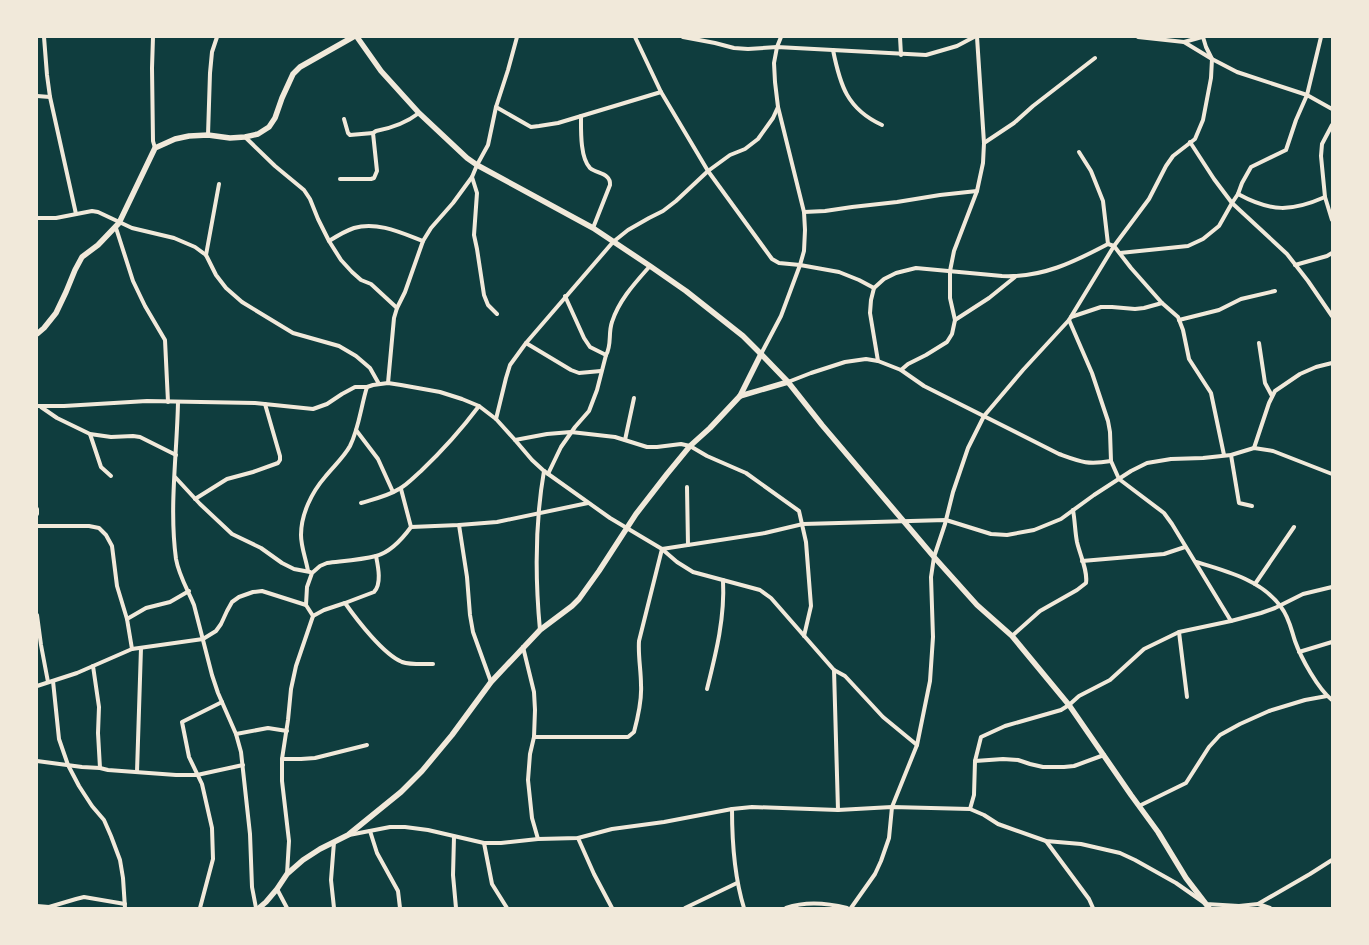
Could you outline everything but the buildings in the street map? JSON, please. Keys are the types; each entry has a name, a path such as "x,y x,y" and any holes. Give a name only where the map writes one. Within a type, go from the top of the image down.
{"street":[{"path":"44,37 50,97 76,214"},
{"path":"37,334 56,313 82,258 117,225 155,148 152,68 153,37"},
{"path":"208,135 210,73 212,52 217,37"},
{"path":"155,148 175,139 189,136 208,135 230,138 258,134 269,127 275,118 288,83 293,74 300,67 353,37"},
{"path":"357,37 381,71 419,113 467,158 477,165 593,228 686,291 743,336 761,354 788,382 902,521 977,605 1012,636 1069,705 1158,832 1186,878 1207,906"},
{"path":"388,383 394,318 397,308 405,292 423,241 431,228 453,203 472,177 488,145 496,107 517,37"},
{"path":"635,37 662,92 708,171 772,259 779,263 839,272 874,288"},
{"path":"683,37 734,48 777,47 926,56 957,46 975,37 984,143 983,163 977,191 954,251 950,271 950,298 956,320 952,334 947,342 908,364 901,370"},
{"path":"259,908 278,889 287,874 303,860 348,835 401,792 422,771 491,682 523,646 540,630 579,599 599,572 626,528 658,485 690,446 710,428 740,396 780,316 804,251 804,212 778,107 774,63 780,37"},
{"path":"900,37 901,55"},
{"path":"1138,37 1184,42 1237,72 1306,95 1332,109"},
{"path":"852,908 875,874 888,838 892,807 917,745 930,681 933,637 931,577 934,557 953,492 968,448 984,416 1023,370 1070,319 1114,246 1149,199 1166,166 1173,156 1195,139 1203,120 1211,78 1212,59 1202,37 1184,42"},
{"path":"1120,253 1188,246 1210,234 1219,226 1238,194 1250,167 1286,150 1306,95 1321,37"},
{"path":"833,50 839,78 850,100 866,116 882,125"},
{"path":"984,143 1014,123 1095,58"},
{"path":"496,107 531,126 558,123 662,92"},
{"path":"37,96 50,97"},
{"path":"496,419 510,365 526,343 565,296 613,242 628,230 676,201 708,171 730,155 745,149 758,139 773,118 778,107"},
{"path":"344,119 350,135 374,133 376,131 399,125 410,120 419,113"},
{"path":"581,116 584,155 590,167 608,177 610,180 610,185 593,228"},
{"path":"1332,126 1322,144 1321,156 1325,197 1332,220"},
{"path":"340,179 371,179 376,175 374,133"},
{"path":"245,137 275,166 304,190 310,199 329,241 341,260 357,278 371,284 397,308"},
{"path":"1190,142 1214,179 1232,203 1287,254 1332,316"},
{"path":"1079,152 1091,171 1103,201 1108,244"},
{"path":"472,177 476,193 474,235 478,249 484,295 488,305 497,314"},
{"path":"206,255 219,184"},
{"path":"804,212 825,211 977,191"},
{"path":"1238,194 1263,205 1278,208 1301,206 1325,197"},
{"path":"37,218 56,218 92,211 98,212 117,225 174,238 195,247 206,255 216,276 226,288 242,302 292,333 339,346 356,356 370,368 379,384"},
{"path":"117,225 133,281 145,306 165,340 168,402"},
{"path":"329,241 347,231 356,228 374,226 386,228 423,241"},
{"path":"878,361 870,313 871,300 874,288 889,276 916,268 1016,277 1036,274 1058,268 1108,244 1114,246 1131,268 1162,303 1174,312 1179,320 1189,359 1211,393 1224,455"},
{"path":"1295,265 1332,253"},
{"path":"540,630 536,576 538,513 546,472 571,432 589,411 609,349 610,327 612,320 625,296 650,266"},
{"path":"956,320 989,298 1016,277"},
{"path":"1179,320 1219,310 1241,299 1275,291"},
{"path":"565,296 584,338 590,347 606,355"},
{"path":"1070,319 1101,307 1135,309 1162,303"},
{"path":"1070,319 1092,373 1108,421 1111,461 1119,479 1164,513 1231,621"},
{"path":"526,343 571,370 579,373 601,371"},
{"path":"1260,344 1265,383 1272,396"},
{"path":"740,396 788,382 844,362 866,359 878,361 901,370 924,386 1059,454 1080,462 1095,463 1111,461"},
{"path":"1254,448 1272,396 1276,391 1300,374 1316,367 1332,363"},
{"path":"39,406 147,401 265,404 313,409 327,404 355,387 367,387 388,383 440,392 462,399 479,406 496,419 532,460 546,472 588,503 662,549 677,562 693,572 760,590 771,598 834,670 845,676 883,717 917,745"},
{"path":"313,616 306,605 310,572 301,536 302,522 306,509 315,492 324,478 349,448 356,430 367,387"},
{"path":"625,440 634,398"},
{"path":"178,402 175,477 172,501 176,560 180,576 189,591 194,605 212,675 236,734 241,752 250,834 252,887 256,908"},
{"path":"195,499 227,479 278,463 280,456 265,404"},
{"path":"39,406 57,418 90,434 111,437 140,437 176,455"},
{"path":"361,503 401,489 434,459 459,432 479,406"},
{"path":"356,430 378,459 393,492"},
{"path":"515,440 547,434 571,432 604,435 648,447 681,444 690,446 707,456 746,473 799,511 806,542 811,606 804,636"},
{"path":"90,434 101,467 111,476"},
{"path":"662,549 765,533 802,524 946,520 991,534 1007,535 1034,530 1061,519 1094,495 1131,471 1147,463 1171,459 1231,455 1254,448 1273,451 1332,474"},
{"path":"1231,455 1239,503 1252,506"},
{"path":"175,477 195,499 232,534 261,548 282,563 294,569 310,572 327,564 376,556 393,546 404,537 411,527 401,489"},
{"path":"687,487 688,545"},
{"path":"411,527 459,526 496,522 588,503"},
{"path":"37,509 37,514"},
{"path":"1012,636 1040,611 1086,583 1086,573 1077,542 1074,510"},
{"path":"37,526 89,526 99,528 106,535 112,546 117,586 127,619 132,649"},
{"path":"459,526 467,577 471,621 482,660 491,682"},
{"path":"1254,584 1294,527"},
{"path":"1082,561 1164,554 1185,547"},
{"path":"534,736 628,737 634,732 641,698 639,641 662,549"},
{"path":"287,874 289,841 282,781 282,759 287,731 291,689 296,666 313,616 324,610 374,592 377,588 378,570 376,556"},
{"path":"1195,562 1234,575 1254,584 1265,591 1281,606 1299,652 1318,684 1332,700"},
{"path":"707,689 722,626 724,599 722,580"},
{"path":"970,809 974,794 975,761 981,737 1005,726 1061,710 1079,696 1110,680 1144,649 1179,632 1231,621 1281,606 1303,594 1332,587"},
{"path":"127,619 146,608 170,602 189,591"},
{"path":"37,686 93,666 132,649 203,639 216,631 232,602 239,597 253,592 262,591 306,605"},
{"path":"345,603 358,621 394,657 402,662 433,664"},
{"path":"37,615 38,629 50,681 59,740 68,765 79,786 92,806 104,820 111,836 120,860 125,906 84,897 76,898 50,907 37,906"},
{"path":"1179,632 1187,697"},
{"path":"1299,652 1332,642"},
{"path":"523,646 534,692 534,736 530,754 528,780 532,818 538,839"},
{"path":"137,772 141,648"},
{"path":"93,666 99,707 98,733 100,768"},
{"path":"834,670 838,810"},
{"path":"1139,806 1186,783 1209,747 1220,735 1269,711 1305,700 1327,696"},
{"path":"200,908 213,859 212,828 202,784 189,757 182,722 222,702"},
{"path":"236,734 268,728 287,731"},
{"path":"282,759 315,758 367,745"},
{"path":"975,761 1003,759 1018,760 1043,767 1064,767 1080,764 1104,755"},
{"path":"37,761 108,770 197,775 243,765"},
{"path":"348,835 405,827 428,830 484,843 501,843 538,839 578,838 612,829 664,822 732,809 763,807 838,810 892,807 970,809 984,815 998,824 1046,841 1081,844 1120,853 1176,883 1207,906 1239,906 1258,904 1332,860"},
{"path":"732,809 732,839 737,883 744,908"},
{"path":"370,831 380,859 398,891 400,908"},
{"path":"454,837 453,875 456,908"},
{"path":"578,838 594,874 612,908"},
{"path":"1046,841 1089,899 1093,908"},
{"path":"334,842 331,880 334,908"},
{"path":"484,843 492,884 507,908"},
{"path":"685,908 737,883"},
{"path":"278,889 287,908"},
{"path":"786,908 813,903 847,908"},
{"path":"1258,904 1270,908"}]}
